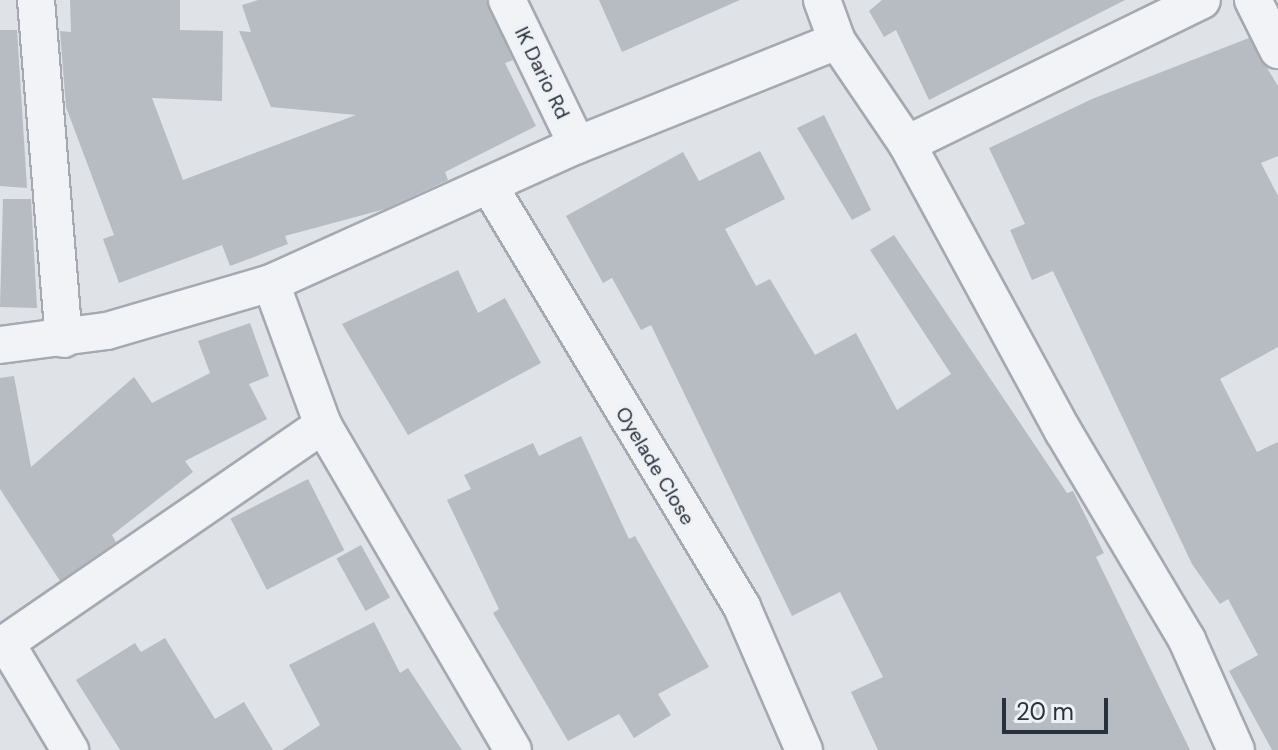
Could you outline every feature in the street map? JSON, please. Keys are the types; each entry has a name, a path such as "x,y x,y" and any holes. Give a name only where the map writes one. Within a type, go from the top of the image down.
{"street":[{"path":"36,0 64,339"},
{"name":"IK Dario Rd","path":"507,0 577,145"},
{"path":"822,0 837,41 907,144 1063,431 1187,640 1236,750"},
{"path":"907,144 1202,0"},
{"path":"1253,0 1278,50"},
{"path":"0,345 64,339 271,283 491,189 577,145 837,41"},
{"name":"Oyelade Close","path":"491,189 742,607 804,750"},
{"path":"271,283 323,425 513,750"},
{"path":"70,750 3,645 323,425"}],"building":[{"path":"70,0 180,0 180,30 223,31 222,101 152,98 183,180 356,115 271,107 239,31 251,32 242,5 258,0 486,0 513,60 505,63 536,126 445,172 448,180 385,209 285,236 288,244 230,266 222,245 119,283 103,239 114,235 66,107 60,31 71,32"},
{"path":"599,0 740,0 622,52"},
{"path":"882,0 1125,0 929,100 896,30 884,37 869,11"},
{"path":"0,30 17,30 27,188 0,186"},
{"path":"1249,38 1278,86 1278,156 1261,163 1278,196 1278,347 1220,379 1257,452 1278,442 1278,750 1272,750 1229,671 1258,655 1228,599 1220,604 1192,564 1053,271 1032,280 1010,230 1025,224 989,148 1092,99"},
{"path":"824,115 871,210 852,220 797,128"},
{"path":"760,151 785,199 725,229 756,286 770,279 815,355 856,333 897,410 951,374 870,250 894,235 1067,493 1073,491 1104,553 1096,557 1190,750 878,750 851,692 883,677 840,592 792,616 651,325 641,330 612,278 603,283 566,216 683,152 699,181"},
{"path":"3,199 31,199 37,308 0,307"},
{"path":"458,270 478,313 505,298 541,363 408,435 342,324"},
{"path":"250,323 269,376 249,384 267,419 185,461 193,472 112,535 116,542 60,581 0,489 0,378 14,376 31,467 134,377 152,403 210,373 198,341"},
{"path":"581,436 629,539 635,536 709,667 658,694 671,715 634,738 619,714 568,741 493,613 499,609 447,500 471,489 464,475 533,443 539,456"},
{"path":"308,479 344,550 267,590 230,518"},
{"path":"361,545 390,597 366,611 337,559"},
{"path":"374,622 400,673 408,668 462,750 282,750 320,725 289,665"},
{"path":"165,638 215,719 244,702 273,750 120,750 76,680 135,643 141,652"}]}
